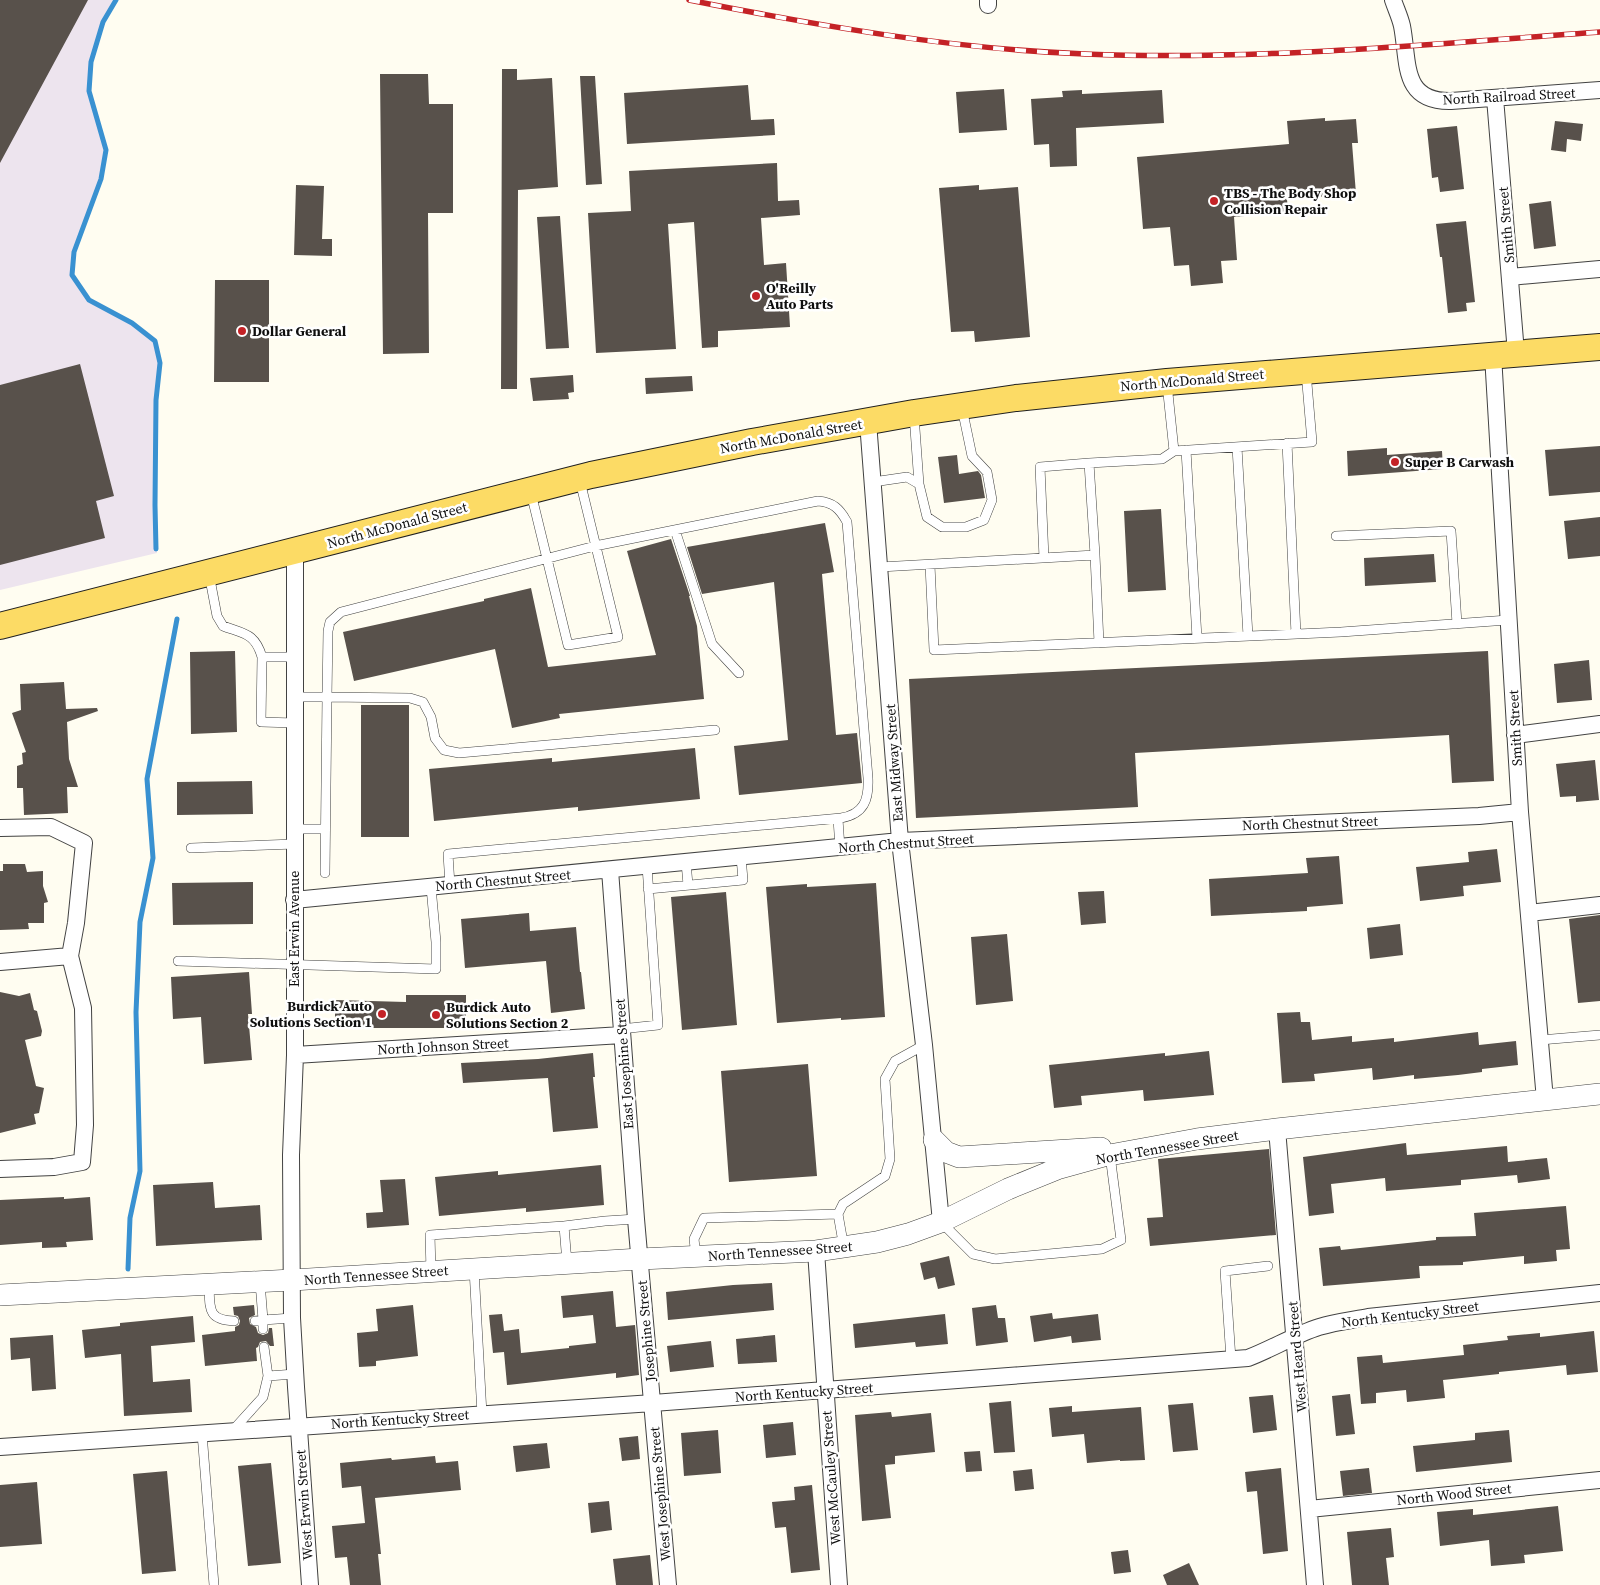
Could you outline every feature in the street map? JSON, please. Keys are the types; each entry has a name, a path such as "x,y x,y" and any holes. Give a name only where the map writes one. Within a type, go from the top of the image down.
{"main road":[{"name":"North McDonald Street","path":"0,626 580,478 744,444 914,413 961,405 1167,382 1600,347"}],"street":[{"name":"North Railroad Street","path":"1393,0 1402,28 1409,76 1422,93 1433,99 1451,101 1600,90"},
{"name":"Smith Street","path":"1495,98 1510,277 1504,354 1504,515 1508,620 1520,812 1545,1100"},
{"path":"1510,277 1600,268"},
{"name":"East Midway Street","path":"868,422 900,841 924,1045 941,1222"},
{"name":"East Erwin Avenue","path":"294,552 295,1055 291,1155 292,1318 299,1426"},
{"path":"1515,735 1600,724"},
{"name":"North Chestnut Street","path":"294,900 900,841 1479,816 1520,812"},
{"path":"0,828 51,827 84,843 76,923 70,956 83,1008 85,1125 82,1162 54,1167 0,1169"},
{"name":"East Josephine Street","path":"610,870 640,1259"},
{"path":"1528,913 1600,905"},
{"path":"0,962 70,956"},
{"name":"North Johnson Street","path":"295,1055 621,1032"},
{"name":"North Tennessee Street","path":"0,1295 844,1248 908,1234 941,1222 1008,1189 1057,1169 1109,1152 1278,1129 1600,1094"},
{"name":"West Heard Street","path":"1278,1129 1315,1585"},
{"path":"934,1140 946,1152 959,1157 1109,1152"},
{"name":"West McCauley Street","path":"816,1251 839,1585"},
{"name":"Josephine Street","path":"640,1259 653,1403"},
{"name":"North Kentucky Street","path":"0,1447 653,1403 1248,1358 1319,1327 1368,1317 1600,1293"},
{"name":"West Josephine Street","path":"653,1403 668,1585"},
{"name":"West Erwin Street","path":"299,1426 310,1585"},
{"name":"North Wood Street","path":"1309,1509 1600,1480"}],"lane":[{"path":"1044,558 1040,467 1162,459 1174,451 1312,442 1306,370"},
{"path":"1167,382 1174,451"},
{"path":"914,413 919,484 927,516 942,527 966,527 984,520 992,500 987,472 972,456 961,405"},
{"path":"1287,444 1296,634"},
{"path":"1237,447 1248,636"},
{"path":"1186,450 1197,638"},
{"path":"1089,463 1099,642"},
{"path":"873,482 907,477 919,484"},
{"path":"530,490 568,645 618,637 580,478"},
{"path":"325,873 328,631 330,622 341,612 595,546 818,501 832,504 842,514 848,532 868,792 866,801 858,812 851,816 838,818 448,854 450,885"},
{"path":"675,530 712,644 739,673"},
{"path":"1336,536 1451,531 1457,624"},
{"path":"880,567 1095,555"},
{"path":"930,564 934,650 1296,634 1508,620"},
{"path":"209,574 217,616 223,626 250,635 259,647 262,657 261,722 295,723"},
{"path":"262,657 295,657"},
{"path":"295,697 410,698 423,702 431,717 439,745 444,750 459,753 715,730"},
{"path":"838,818 840,848"},
{"path":"191,848 295,837 325,829"},
{"path":"648,889 743,880 741,857"},
{"path":"686,862 688,885"},
{"path":"621,1032 658,1025 647,866"},
{"path":"178,961 436,970 432,887"},
{"path":"1540,1040 1600,1035"},
{"path":"844,1248 838,1214 843,1204 884,1176 890,1158 885,1078 896,1061 924,1045"},
{"path":"941,1222 973,1254 995,1259 1102,1249 1121,1240 1109,1152"},
{"path":"696,1256 694,1239 704,1218 838,1214"},
{"path":"432,1272 430,1235 636,1219"},
{"path":"564,1226 567,1263"},
{"path":"1231,1359 1225,1271 1268,1266"},
{"path":"474,1269 482,1414"},
{"path":"260,1282 261,1323 292,1318"},
{"path":"209,1284 212,1315 225,1321 234,1321"},
{"path":"233,1430 263,1397 268,1376 264,1347"},
{"path":"268,1376 295,1374"},
{"path":"202,1433 214,1585"}],"shaded area":[{"path":"0,0 116,0 103,22 91,62 89,91 106,150 101,179 74,252 72,275 89,300 132,323 155,341 160,363 156,400 155,505 157,553 0,590"}],"building":[{"path":"0,0 88,0 0,163"},
{"path":"502,69 517,69 517,80 552,78 558,187 518,190 517,389 501,389"},
{"path":"380,74 428,74 429,104 453,104 453,213 428,213 429,353 383,354"},
{"path":"580,76 595,76 602,184 586,185"},
{"path":"748,85 751,120 774,119 775,135 627,144 624,93"},
{"path":"1004,89 1007,130 959,133 956,92"},
{"path":"1082,90 1082,94 1162,90 1164,123 1076,128 1077,166 1050,167 1049,144 1034,145 1031,99 1063,97 1062,91"},
{"name":"TBS - The Body Shop Collision Repair","path":"1325,118 1325,121 1356,119 1358,143 1352,143 1356,194 1287,199 1288,212 1234,217 1237,260 1221,261 1223,283 1191,286 1189,265 1174,266 1170,227 1143,229 1137,157 1289,144 1287,121"},
{"path":"1555,121 1583,124 1581,141 1567,139 1566,152 1551,150"},
{"path":"1457,126 1464,189 1440,192 1438,177 1432,178 1427,129"},
{"path":"777,163 778,201 799,200 800,215 761,218 764,265 786,263 790,327 718,331 718,347 702,348 694,222 668,224 676,349 596,353 588,213 631,211 629,171"},
{"path":"296,185 324,186 322,239 332,239 332,256 294,255"},
{"path":"979,185 979,190 1018,187 1030,337 975,342 974,331 951,332 939,188"},
{"path":"1551,201 1556,246 1534,249 1529,204"},
{"path":"560,216 569,348 546,349 537,217"},
{"path":"1466,221 1475,302 1466,303 1467,311 1448,313 1442,257 1440,257 1436,224"},
{"name":"Dollar General","path":"215,280 269,280 269,382 214,382"},
{"path":"80,364 114,496 96,501 105,538 0,565 0,385"},
{"path":"573,375 574,392 568,393 569,399 533,401 530,378"},
{"path":"692,376 693,391 646,394 645,378"},
{"path":"1600,446 1600,492 1549,496 1545,450"},
{"name":"Super B Carwash","path":"1387,448 1387,455 1442,451 1443,469 1348,476 1347,451"},
{"path":"957,455 959,474 978,471 981,475 985,498 944,503 938,457"},
{"path":"1161,509 1166,590 1128,592 1124,511"},
{"path":"1600,517 1600,556 1568,559 1564,521"},
{"path":"825,523 834,572 822,574 836,735 857,733 862,783 739,795 734,746 788,740 774,582 702,594 687,547"},
{"path":"671,539 690,596 697,626 704,699 559,714 560,718 512,728 495,649 354,681 343,632 484,601 484,599 531,588 548,667 656,655 627,551"},
{"path":"1434,554 1436,582 1365,586 1364,558"},
{"path":"235,651 237,732 191,734 190,652"},
{"path":"1488,651 1494,781 1452,783 1449,735 1135,753 1138,807 916,818 909,679"},
{"path":"1589,660 1592,700 1557,703 1554,664"},
{"path":"64,682 66,709 97,708 98,711 67,722 69,759 78,787 67,787 68,813 24,815 23,788 17,788 17,766 23,764 22,753 26,752 12,713 21,710 20,684"},
{"path":"361,705 409,705 409,837 361,837"},
{"path":"695,748 700,799 578,811 578,807 434,821 429,769 552,758 552,762"},
{"path":"1595,760 1599,800 1576,802 1576,796 1560,797 1556,764"},
{"path":"252,781 253,814 177,815 177,782"},
{"path":"1497,849 1501,882 1463,886 1464,896 1420,901 1416,867 1469,862 1468,852"},
{"path":"1339,856 1343,904 1307,907 1307,911 1211,916 1209,879 1308,873 1306,858"},
{"path":"3,864 25,864 27,872 43,871 43,886 48,902 44,903 44,923 28,923 29,929 0,930 0,871 3,871"},
{"path":"253,882 253,924 173,925 172,883"},
{"path":"876,883 885,1017 777,1023 766,887 807,884 807,887"},
{"path":"1104,891 1106,923 1081,925 1078,892"},
{"path":"726,892 737,1025 682,1030 671,897"},
{"path":"529,913 530,931 576,927 585,1009 551,1013 546,961 465,968 461,919"},
{"path":"1600,915 1600,1001 1578,1003 1569,919"},
{"path":"1400,924 1403,955 1370,959 1367,928"},
{"path":"1007,934 1013,1001 976,1005 971,937"},
{"path":"249,972 252,1014 248,1014 252,1060 204,1064 201,1017 173,1019 171,977"},
{"path":"0,992 19,996 30,993 42,1031 41,1036 25,1040 36,1086 44,1088 39,1113 34,1114 36,1124 0,1133"},
{"path":"406,995 466,995 466,1028 335,1028 335,1000 406,1002"},
{"path":"1300,1012 1301,1022 1310,1022 1312,1040 1352,1036 1352,1042 1394,1038 1394,1042 1478,1032 1479,1045 1516,1041 1518,1065 1482,1069 1482,1072 1458,1075 1414,1079 1414,1075 1373,1080 1372,1068 1314,1074 1315,1081 1282,1083 1277,1013"},
{"path":"1209,1051 1214,1095 1144,1101 1143,1090 1081,1096 1082,1105 1054,1108 1049,1065 1165,1053 1165,1056"},
{"path":"593,1053 595,1077 593,1077 598,1128 553,1132 548,1078 463,1083 461,1063 538,1059"},
{"path":"808,1064 817,1176 729,1182 721,1071"},
{"path":"1406,1143 1407,1155 1507,1146 1508,1162 1547,1158 1550,1179 1518,1183 1517,1175 1461,1180 1461,1185 1386,1191 1385,1178 1331,1184 1334,1213 1309,1216 1303,1157"},
{"path":"1269,1149 1276,1235 1150,1246 1147,1218 1163,1217 1158,1159"},
{"path":"601,1165 604,1205 526,1212 526,1208 439,1216 435,1177 498,1171 498,1175"},
{"path":"405,1179 409,1225 367,1228 366,1213 383,1212 380,1180"},
{"path":"213,1182 215,1208 260,1205 262,1240 156,1246 153,1185"},
{"path":"64,1197 64,1199 90,1197 93,1240 66,1242 67,1247 42,1248 42,1242 0,1245 0,1200"},
{"path":"1566,1206 1570,1249 1556,1250 1557,1261 1524,1264 1524,1256 1463,1262 1463,1265 1419,1266 1420,1278 1323,1286 1319,1248 1340,1246 1341,1250 1436,1240 1436,1237 1476,1236 1474,1213"},
{"path":"949,1256 955,1285 938,1289 935,1277 924,1280 920,1263"},
{"path":"772,1283 774,1310 668,1320 666,1292"},
{"path":"613,1291 616,1327 635,1325 639,1375 616,1378 616,1373 507,1385 504,1352 493,1353 489,1315 502,1314 504,1331 519,1329 521,1353 596,1343 593,1315 563,1318 561,1296"},
{"path":"254,1305 255,1315 249,1318 250,1324 256,1327 258,1333 263,1335 268,1333 269,1328 272,1328 274,1346 270,1346 266,1341 260,1342 256,1348 257,1361 205,1366 202,1335 235,1331 235,1327 239,1325 240,1321 238,1316 234,1315 233,1307"},
{"path":"413,1305 418,1356 376,1361 376,1366 359,1367 357,1333 378,1331 376,1309"},
{"path":"996,1305 998,1318 1005,1318 1008,1342 976,1346 972,1308"},
{"path":"1052,1313 1053,1319 1098,1314 1101,1340 1072,1343 1071,1336 1034,1342 1030,1316"},
{"path":"945,1314 948,1344 916,1347 915,1342 855,1348 853,1324"},
{"path":"193,1316 195,1342 151,1346 153,1382 190,1379 192,1412 124,1416 121,1354 85,1358 82,1330 120,1326 120,1323"},
{"path":"1594,1331 1598,1372 1567,1375 1566,1365 1499,1372 1499,1374 1443,1380 1445,1398 1407,1402 1406,1390 1376,1393 1376,1403 1361,1404 1357,1357 1382,1355 1383,1363 1464,1355 1463,1345 1508,1340 1507,1336 1540,1333 1540,1337"},
{"path":"53,1335 56,1389 32,1391 30,1358 11,1360 10,1338"},
{"path":"775,1335 777,1362 738,1364 736,1339"},
{"path":"711,1341 714,1367 670,1372 667,1346"},
{"path":"1350,1394 1355,1434 1336,1436 1332,1396"},
{"path":"1273,1395 1277,1430 1253,1433 1249,1397"},
{"path":"1011,1401 1015,1452 994,1453 989,1403"},
{"path":"1193,1403 1198,1450 1173,1452 1168,1405"},
{"path":"1072,1406 1072,1412 1141,1407 1145,1460 1087,1463 1084,1434 1052,1437 1049,1408"},
{"path":"891,1412 892,1417 931,1413 935,1452 895,1456 895,1464 885,1465 891,1518 862,1521 855,1415"},
{"path":"793,1422 796,1455 766,1458 763,1425"},
{"path":"718,1430 721,1473 684,1476 681,1433"},
{"path":"1509,1430 1512,1462 1416,1472 1413,1446 1475,1440 1475,1433"},
{"path":"638,1436 640,1459 622,1461 619,1438"},
{"path":"547,1443 550,1468 516,1472 513,1446"},
{"path":"980,1451 982,1471 966,1472 964,1452"},
{"path":"435,1456 436,1463 458,1461 461,1490 375,1498 381,1554 378,1554 381,1585 350,1585 347,1557 335,1558 332,1526 365,1523 361,1486 342,1488 340,1463"},
{"path":"271,1463 281,1563 248,1566 238,1466"},
{"path":"1281,1468 1288,1551 1263,1554 1257,1491 1247,1492 1245,1472"},
{"path":"1369,1468 1372,1493 1343,1496 1340,1471"},
{"path":"1032,1469 1034,1489 1015,1491 1013,1471"},
{"path":"167,1471 176,1571 142,1574 133,1474"},
{"path":"37,1482 42,1544 0,1547 0,1485"},
{"path":"812,1485 820,1570 791,1573 786,1527 775,1528 772,1502 795,1500 794,1487"},
{"path":"609,1501 612,1530 591,1533 588,1503"},
{"path":"1558,1506 1563,1551 1524,1555 1525,1563 1491,1566 1489,1540 1440,1546 1437,1512 1473,1509 1473,1515"},
{"path":"1391,1528 1394,1557 1386,1558 1389,1585 1352,1585 1347,1532"},
{"path":"1128,1550 1131,1572 1114,1574 1111,1552"},
{"path":"650,1555 653,1585 616,1585 613,1559"},
{"path":"1189,1563 1199,1585 1167,1585 1163,1575"}],"waterway":[{"path":"116,0 103,22 91,62 89,91 106,150 101,179 74,252 72,275 89,300 132,323 155,341 160,363 156,400 156,549"},
{"path":"128,1269 130,1218 140,1171 136,1012 140,922 153,858 147,779 177,619"}],"railway":[{"path":"689,0 787,19 935,42 1085,54 1149,56 1278,53 1600,32"}],"place":[{"name":"TBS - The Body Shop Collision Repair","path":"1214,201"},
{"name":"O'Reilly Auto Parts","path":"756,296"},
{"name":"Dollar General","path":"242,331"},
{"name":"Super B Carwash","path":"1395,462"},
{"name":"Burdick Auto Solutions Section 1","path":"382,1014"},
{"name":"Burdick Auto Solutions Section 2","path":"436,1015"}]}
